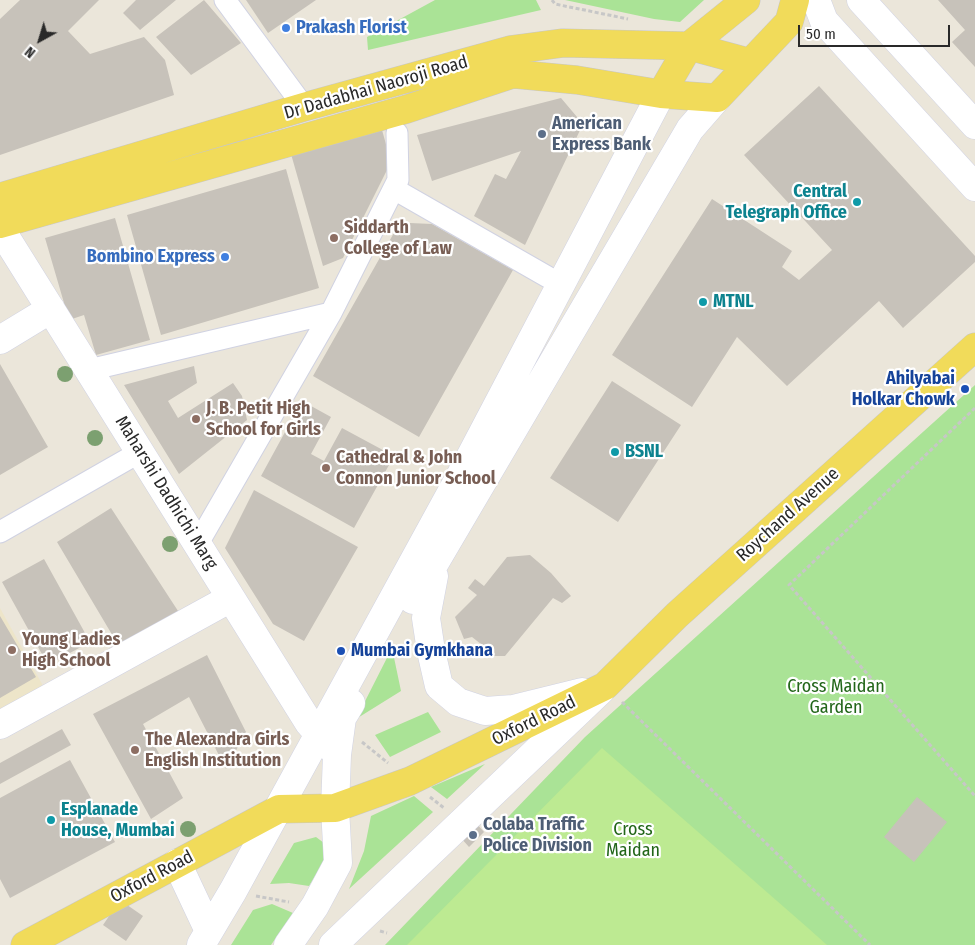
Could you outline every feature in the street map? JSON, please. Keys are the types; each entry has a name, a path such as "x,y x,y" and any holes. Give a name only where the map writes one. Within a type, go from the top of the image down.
{"main road":[{"path":"205,938 233,891 452,490 661,94 689,46 746,0"},
{"path":"288,945 315,906 338,863 335,808 337,755 342,718 690,129 748,62 789,22 795,0"},
{"path":"816,0 824,21 975,187"},
{"path":"861,0 975,125"},
{"name":"Dr Dadabhai Naoroji Road","path":"0,197 304,107 510,50 563,43 689,46 748,62"},
{"name":"Dr Dadabhai Naoroji Road","path":"0,224 407,108 513,74 577,80 715,101"},
{"name":"Maharshi Dadhichi Marg","path":"0,228 309,722 337,755"},
{"path":"0,340 51,309"},
{"name":"Roychand Avenue","path":"605,686 677,615 975,347"},
{"path":"438,558 426,618 439,686 458,702 485,712 513,709 605,686"},
{"path":"0,725 231,598"},
{"path":"333,945 605,686"},
{"name":"Oxford Road","path":"25,945 278,809 335,808 410,781 605,686"},
{"path":"178,863 205,938"}],"street":[{"path":"225,0 304,107"},
{"path":"197,544 330,313 396,185 397,133"},
{"path":"396,185 560,284"},
{"path":"89,370 330,313"},
{"path":"0,532 140,452"}],"path":[{"path":"552,0 555,4 632,20"},
{"path":"975,408 789,585 975,796"},
{"path":"605,686 870,945"},
{"path":"410,781 463,823"},
{"path":"233,891 315,906"}],"shaded area":[{"name":"Young Ladies High School","path":"0,608 47,693 0,716"}],"green space":[{"path":"435,0 536,0 541,10 368,50 367,37"},
{"path":"565,0 704,0 680,22 654,19"},
{"name":"Cross Maidan Garden","path":"975,385 975,945 385,945 585,737"},
{"path":"392,648 401,691 356,719"},
{"path":"428,712 441,732 390,757 375,735"},
{"name":"Cross Maidan","path":"602,748 808,928 827,945 407,945"},
{"path":"485,764 447,799 431,787"},
{"path":"414,796 433,812 349,889 364,851 371,816"},
{"path":"316,837 324,843 328,855 309,886 289,883 270,884 294,843"},
{"path":"272,904 293,913 271,945 231,945 253,910"}],"building":[{"path":"20,0 99,0 68,31 90,54 144,37 165,60 174,95 0,155 0,19"},
{"path":"136,0 176,0 140,30 123,13"},
{"path":"204,0 241,43 191,75 156,37"},
{"path":"246,0 316,0 268,33"},
{"path":"938,0 975,0 975,67 952,42 965,30"},
{"name":"Central Telegraph Office","path":"819,86 975,256 975,262 903,328 879,301 787,386 737,337 692,407 612,355 712,199 792,251 782,267 799,280 832,250 744,155"},
{"path":"561,98 583,124 525,245 474,216 495,174 506,179 521,151 432,181 417,135"},
{"name":"Siddarth College of Law","path":"382,130 391,162 343,258 323,266 291,154"},
{"path":"286,169 319,288 161,335 127,215"},
{"path":"115,218 150,340 96,355 84,315 69,320 45,238"},
{"path":"410,223 432,224 513,270 419,437 313,376 395,231"},
{"path":"0,364 48,447 0,475"},
{"name":"J. B. Petit High School for Girls","path":"194,366 197,383 168,401 178,418 233,383 242,396 247,420 179,474 124,385"},
{"name":"BSNL","path":"612,381 681,425 618,522 550,478"},
{"name":"Cathedral & John Connon Junior School","path":"302,401 331,417 311,454 324,461 342,428 394,456 354,528 261,476"},
{"path":"254,490 358,547 304,641 273,624 225,548"},
{"path":"111,508 180,614 120,648 57,542"},
{"path":"530,555 551,573 571,596 562,603 553,598 505,656 484,656 486,648 472,637 464,639 455,617 477,595 468,588 475,579 484,586 507,557"},
{"path":"44,559 90,642 48,665 2,582"},
{"path":"0,616 36,677 0,698"},
{"name":"The Alexandra Girls English Institution","path":"207,655 246,732 226,769 189,697 143,724 183,798 151,819 93,714"},
{"path":"62,729 71,745 0,784 0,763"},
{"name":"Esplanade House, Mumbai","path":"70,760 115,842 10,898 0,879 0,798"},
{"path":"917,797 947,822 914,862 884,837"},
{"name":"Colaba Traffic Police Division","path":"476,823 484,832 469,847 461,838"},
{"path":"120,900 143,916 126,941 103,925"}],"place":[{"name":"Prakash Florist","path":"286,28"},
{"name":"American Express Bank","path":"542,134"},
{"name":"Central Telegraph Office","path":"857,202"},
{"name":"Siddarth College of Law","path":"334,238"},
{"name":"Bombino Express","path":"225,257"},
{"name":"MTNL","path":"703,302"},
{"name":"Ahilyabai Holkar Chowk","path":"965,389"},
{"name":"J. B. Petit High School for Girls","path":"196,419"},
{"name":"BSNL","path":"615,452"},
{"name":"Cathedral & John Connon Junior School","path":"326,468"},
{"name":"Young Ladies High School","path":"12,650"},
{"name":"Mumbai Gymkhana","path":"341,651"},
{"name":"The Alexandra Girls English Institution","path":"135,750"},
{"name":"Esplanade House, Mumbai","path":"51,820"},
{"name":"Colaba Traffic Police Division","path":"473,835"}]}
